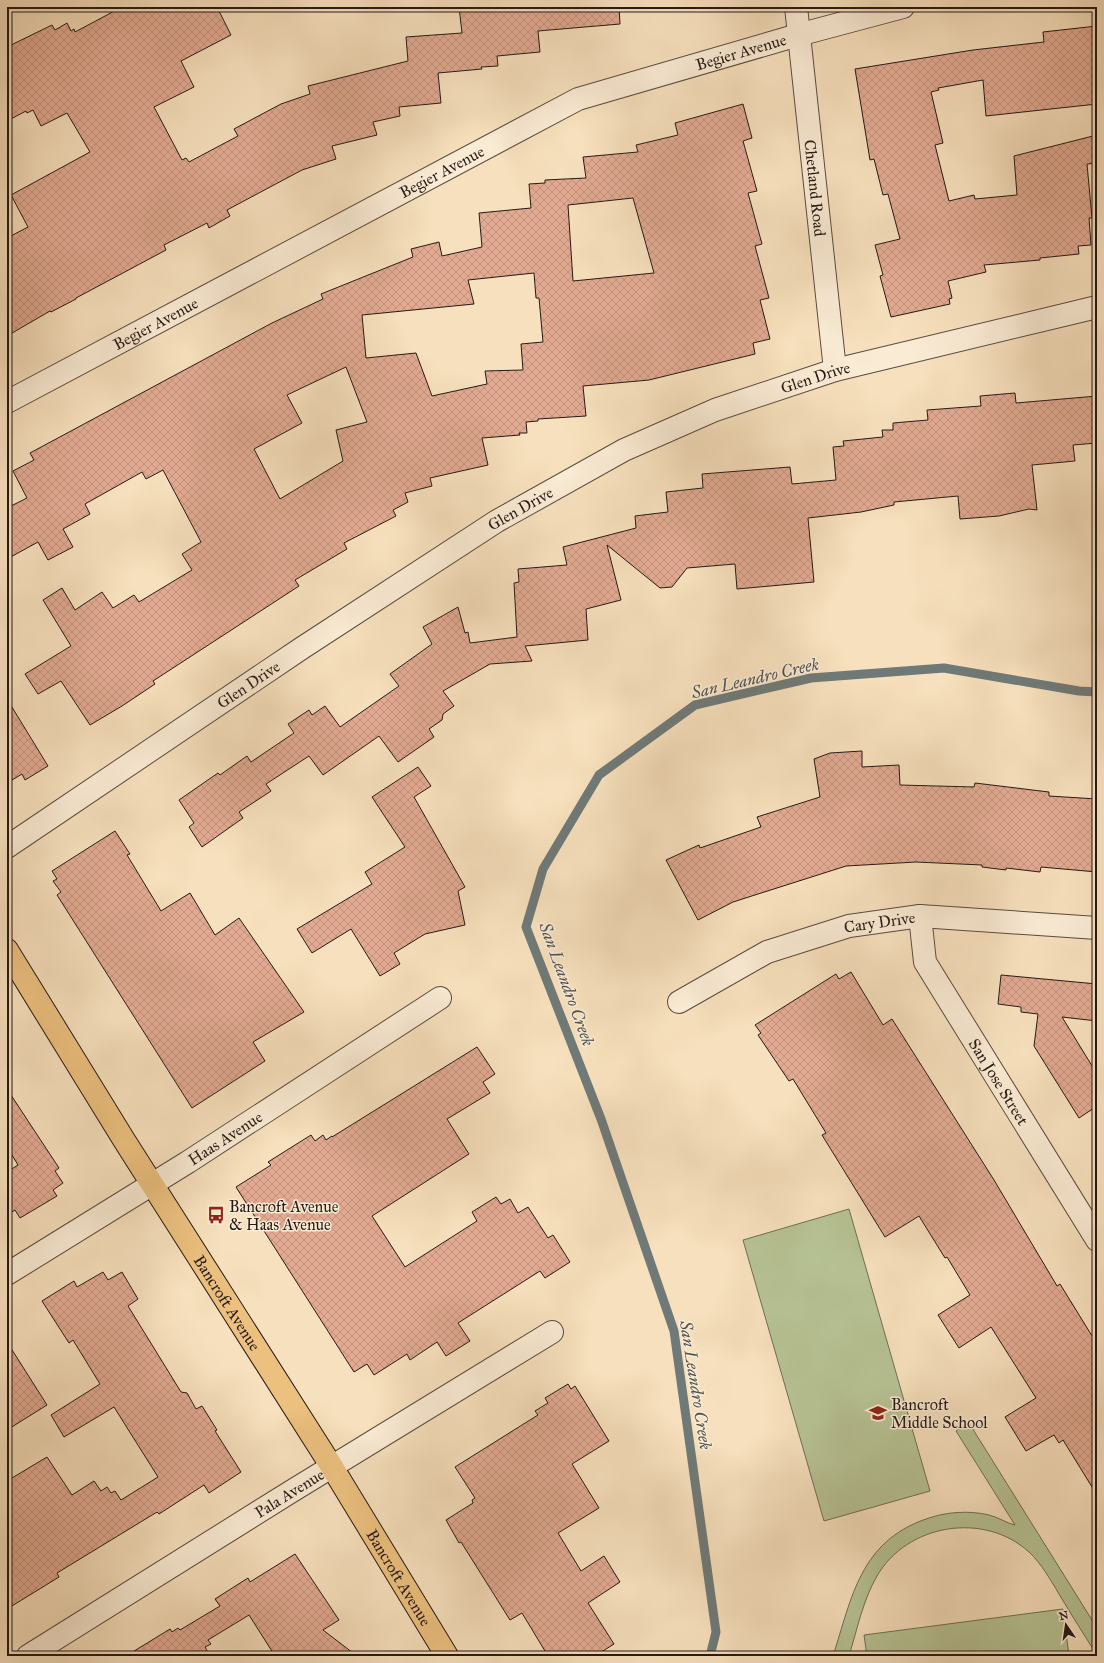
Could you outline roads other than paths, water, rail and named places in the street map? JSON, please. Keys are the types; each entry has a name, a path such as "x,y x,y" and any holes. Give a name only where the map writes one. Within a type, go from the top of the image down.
{"main road":[{"name":"Bancroft Avenue","path":"7,950 152,1184 332,1467 441,1653"}],"street":[{"name":"Chetland Road","path":"796,7 835,370"},
{"name":"Begier Avenue","path":"7,402 578,99 798,35 903,7"},
{"name":"Glen Drive","path":"7,847 302,648 496,521 624,450 715,410 835,370 1097,307"},
{"name":"Cary Drive","path":"679,1002 767,952 849,926 920,916 1097,928"},
{"name":"San Jose Street","path":"920,916 925,962 1097,1240"},
{"name":"Haas Avenue","path":"7,1274 188,1162 440,998"},
{"name":"Pala Avenue","path":"28,1656 552,1332"}],"waterway":[{"name":"San Leandro Creek","path":"710,1656 716,1632 674,1331 601,1119 526,927 543,869 599,775 695,705 811,678 944,668 1079,691 1097,692"}],"place":[{"name":"Bancroft Avenue & Haas Avenue","path":"216,1215"},
{"name":"Bancroft Middle School","path":"878,1413"}]}
